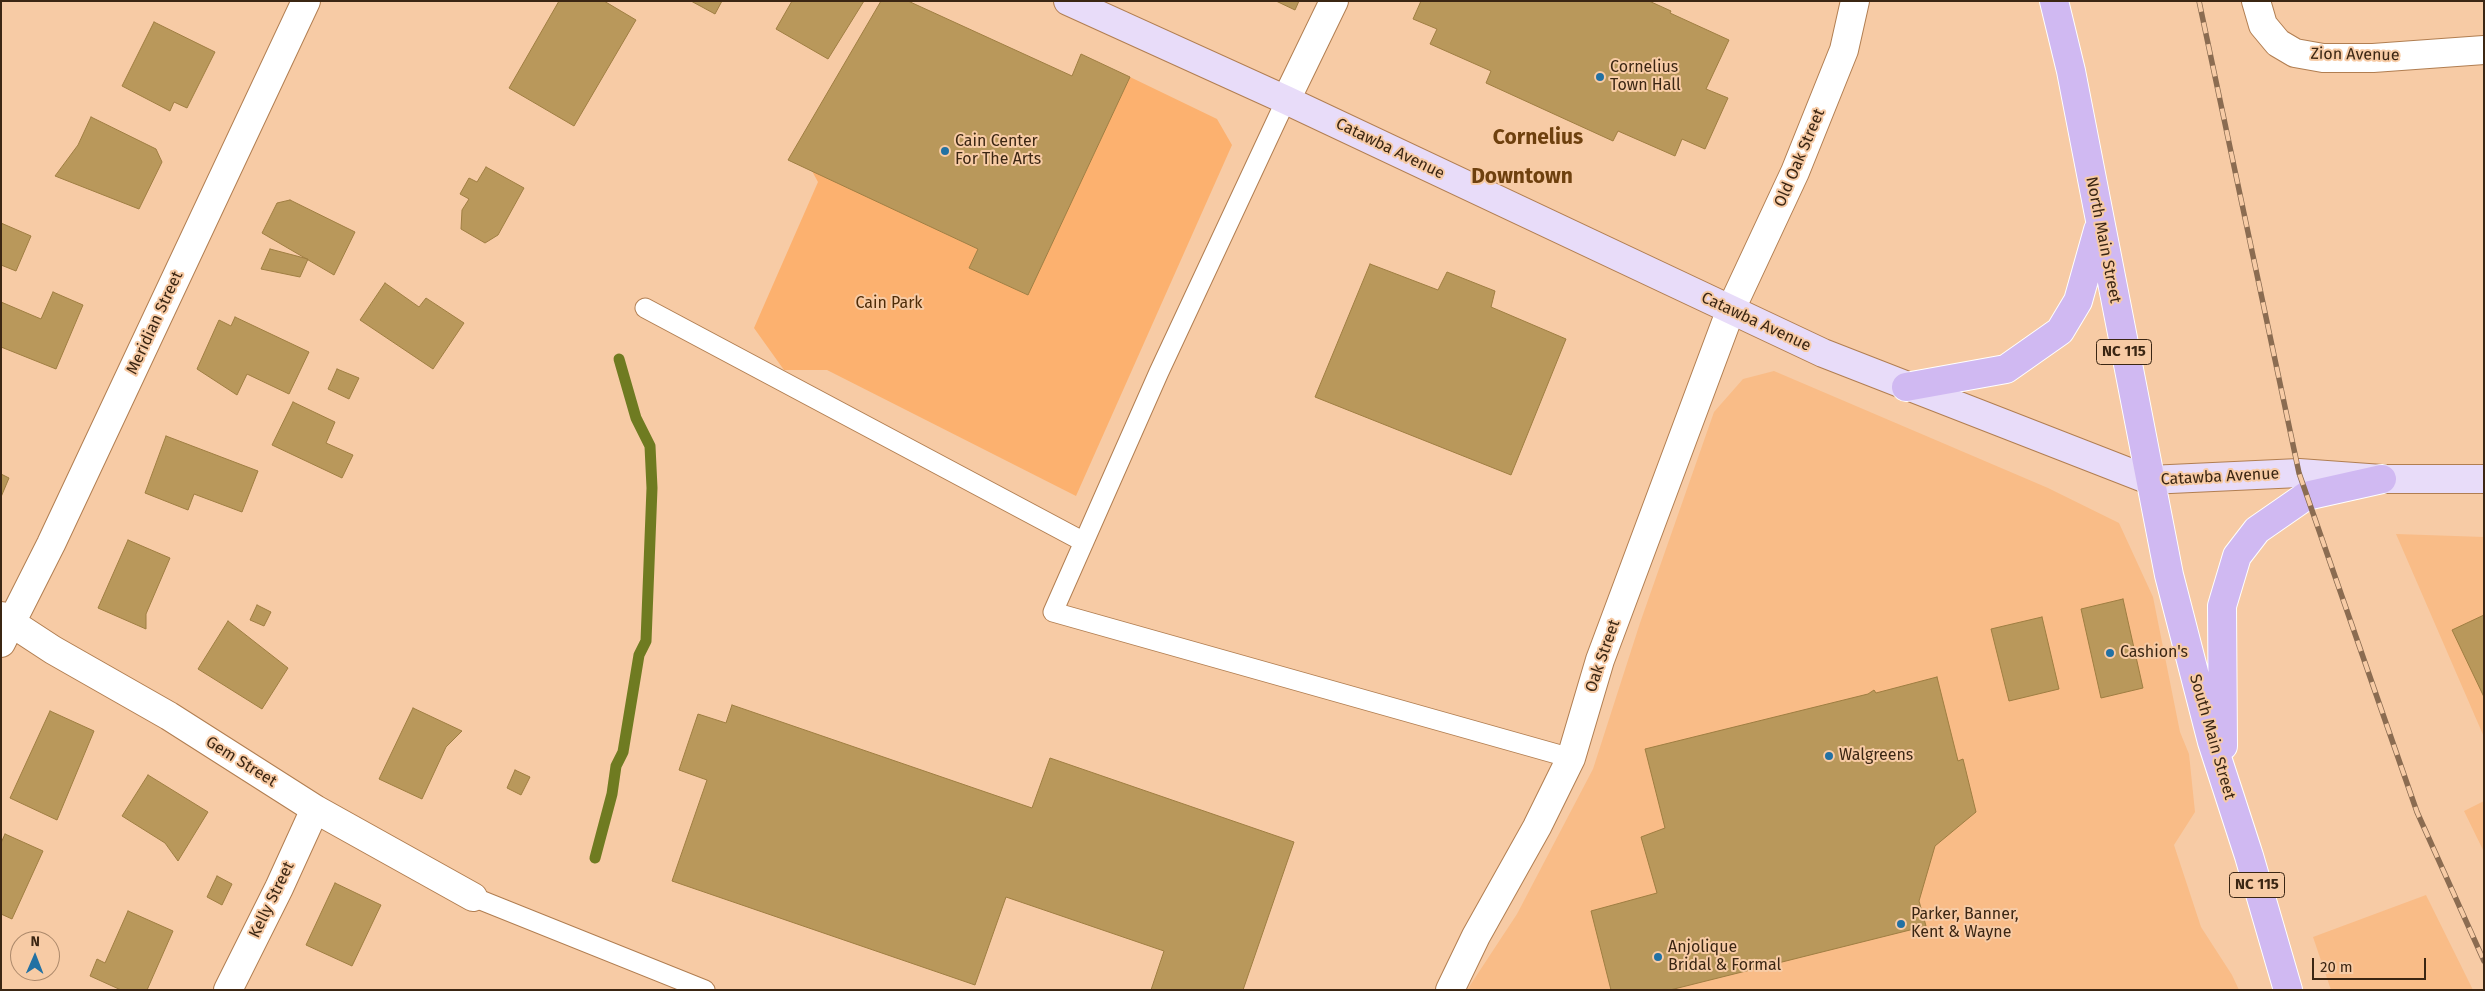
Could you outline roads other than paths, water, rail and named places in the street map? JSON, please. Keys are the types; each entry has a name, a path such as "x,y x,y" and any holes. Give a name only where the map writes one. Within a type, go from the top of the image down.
{"main road":[{"name":"Catawba Avenue","path":"1068,1 1286,100 1823,354 2149,480 2299,473 2382,479 2484,479"},
{"name":"North Main Street","path":"2054,1 2070,71 2149,480"},
{"path":"1906,387 2006,369 2060,331 2078,301 2100,224"},
{"path":"2223,780 2222,606 2237,556 2257,530 2306,496 2382,479"},
{"name":"South Main Street","path":"2149,480 2171,585 2223,780 2249,856 2288,990"}],"street":[{"name":"Meridian Street","path":"4,627 52,544 306,1"},
{"path":"1286,100 1334,1"},
{"name":"Old Oak Street","path":"1731,309 1809,138 1844,50 1854,1"},
{"name":"Zion Avenue","path":"2256,1 2263,25 2278,43 2295,53 2322,58 2373,58 2484,50"},
{"name":"Oak Street","path":"1450,990 1476,936 1537,827 1571,758 1600,660 1731,309"},
{"name":"Gem Street","path":"4,627 53,650 169,716 315,809 473,898"},
{"name":"Kelly Street","path":"228,990 279,888 315,809"}],"lane":[{"path":"1286,100 1164,375 1084,542 1053,612 1571,758"},
{"path":"645,308 1084,542"},
{"path":"473,898 705,990"}],"waterway":[{"path":"595,858 612,794 616,766 623,752 639,655 646,641 652,488 650,446 636,418 619,359"}],"railway":[{"path":"2199,1 2299,473 2417,812 2484,961"}],"place":[{"name":"Cornelius Town Hall","path":"1600,77"},
{"name":"Cain Center For The Arts","path":"945,151"},
{"name":"Cashion's","path":"2110,653"},
{"name":"Walgreens","path":"1829,756"},
{"name":"Parker, Banner, Kent & Wayne","path":"1901,924"},
{"name":"Anjolique Bridal & Formal","path":"1658,957"}],"district":[{"name":"Cornelius","path":"1538,138"},
{"name":"Downtown","path":"1522,177"}],"park label":[{"name":"Cain Park","path":"889,304"}]}
